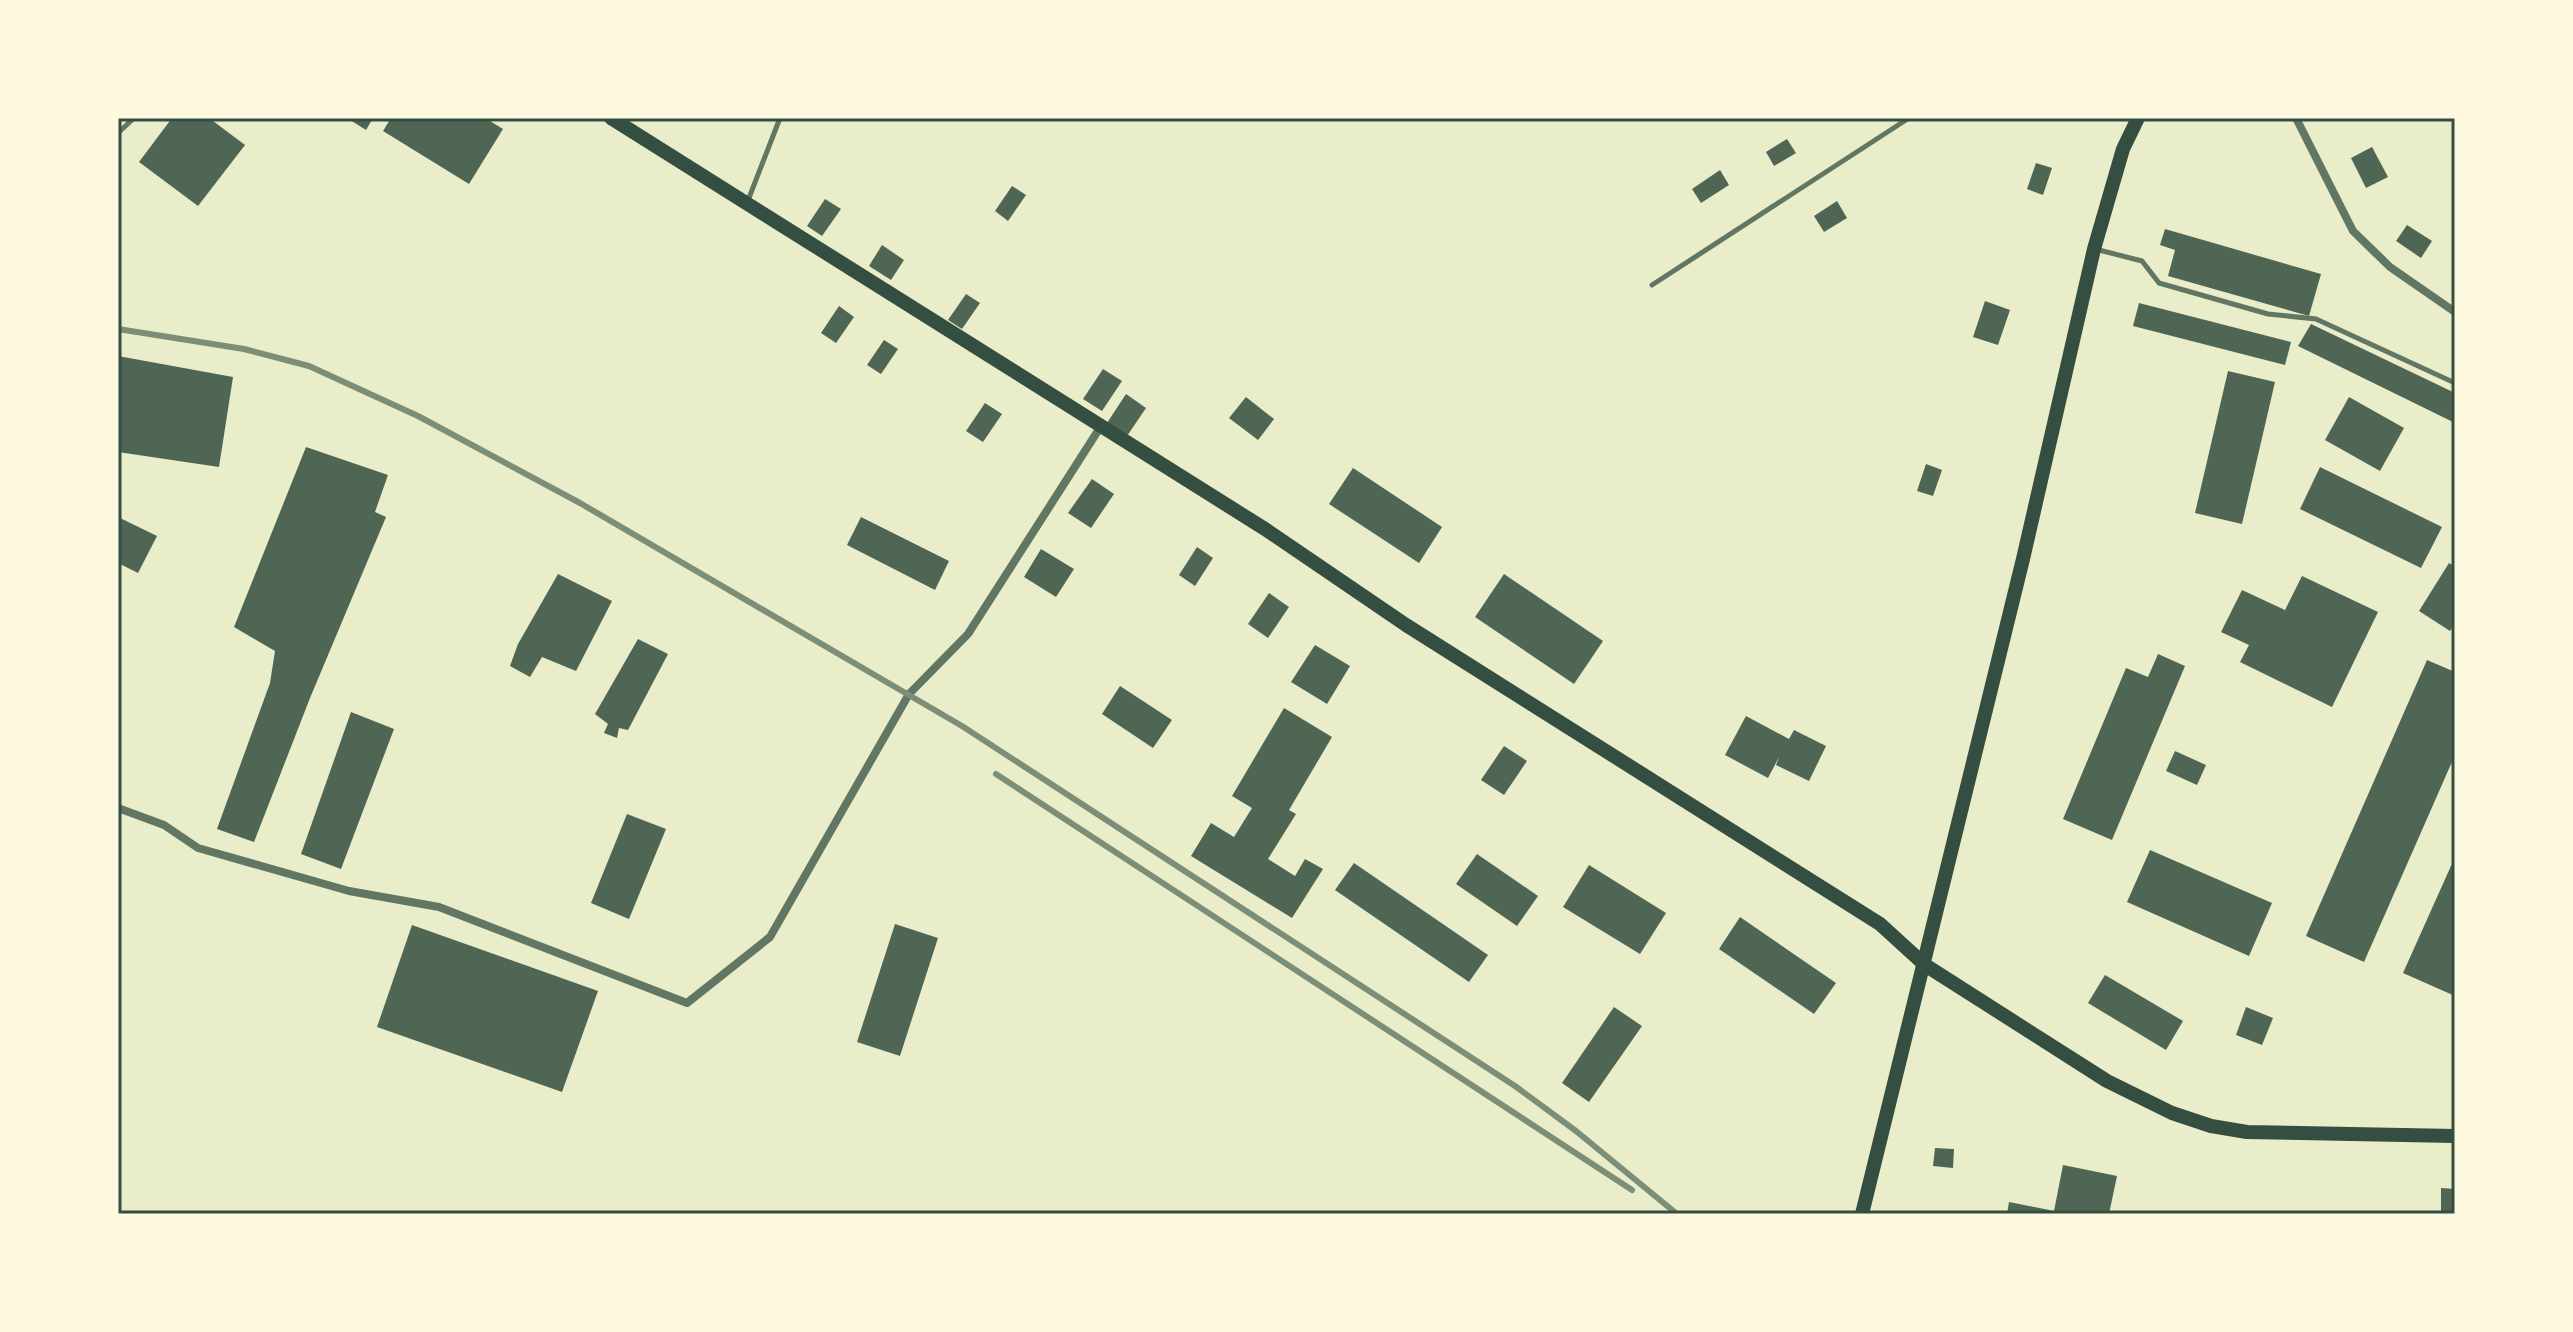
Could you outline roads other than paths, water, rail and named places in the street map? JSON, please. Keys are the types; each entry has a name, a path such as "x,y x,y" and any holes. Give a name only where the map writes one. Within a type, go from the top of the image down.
{"main road":[{"path":"611,118 627,122 747,204 1265,529 1419,634 1880,924 1925,965 2107,1081 2172,1113 2247,1132 2455,1136"},
{"path":"1862,1214 2023,559 2094,249 2123,149 2138,118"}],"street":[{"path":"2296,118 2353,231 2390,267 2455,312"},
{"path":"118,808 164,825 198,848 349,891 439,907 687,1003 770,937 909,694 968,634 1101,426"}],"lane":[{"path":"118,133 134,118"},
{"path":"747,204 780,118"},
{"path":"1652,285 1909,118"},
{"path":"2094,249 2142,261 2159,283 2268,314 2316,319 2455,383"}],"railway":[{"path":"118,329 244,349 309,366 418,416 580,503 962,726 1515,1086 1576,1131 1677,1214"},
{"path":"996,774 1632,1190"}]}
